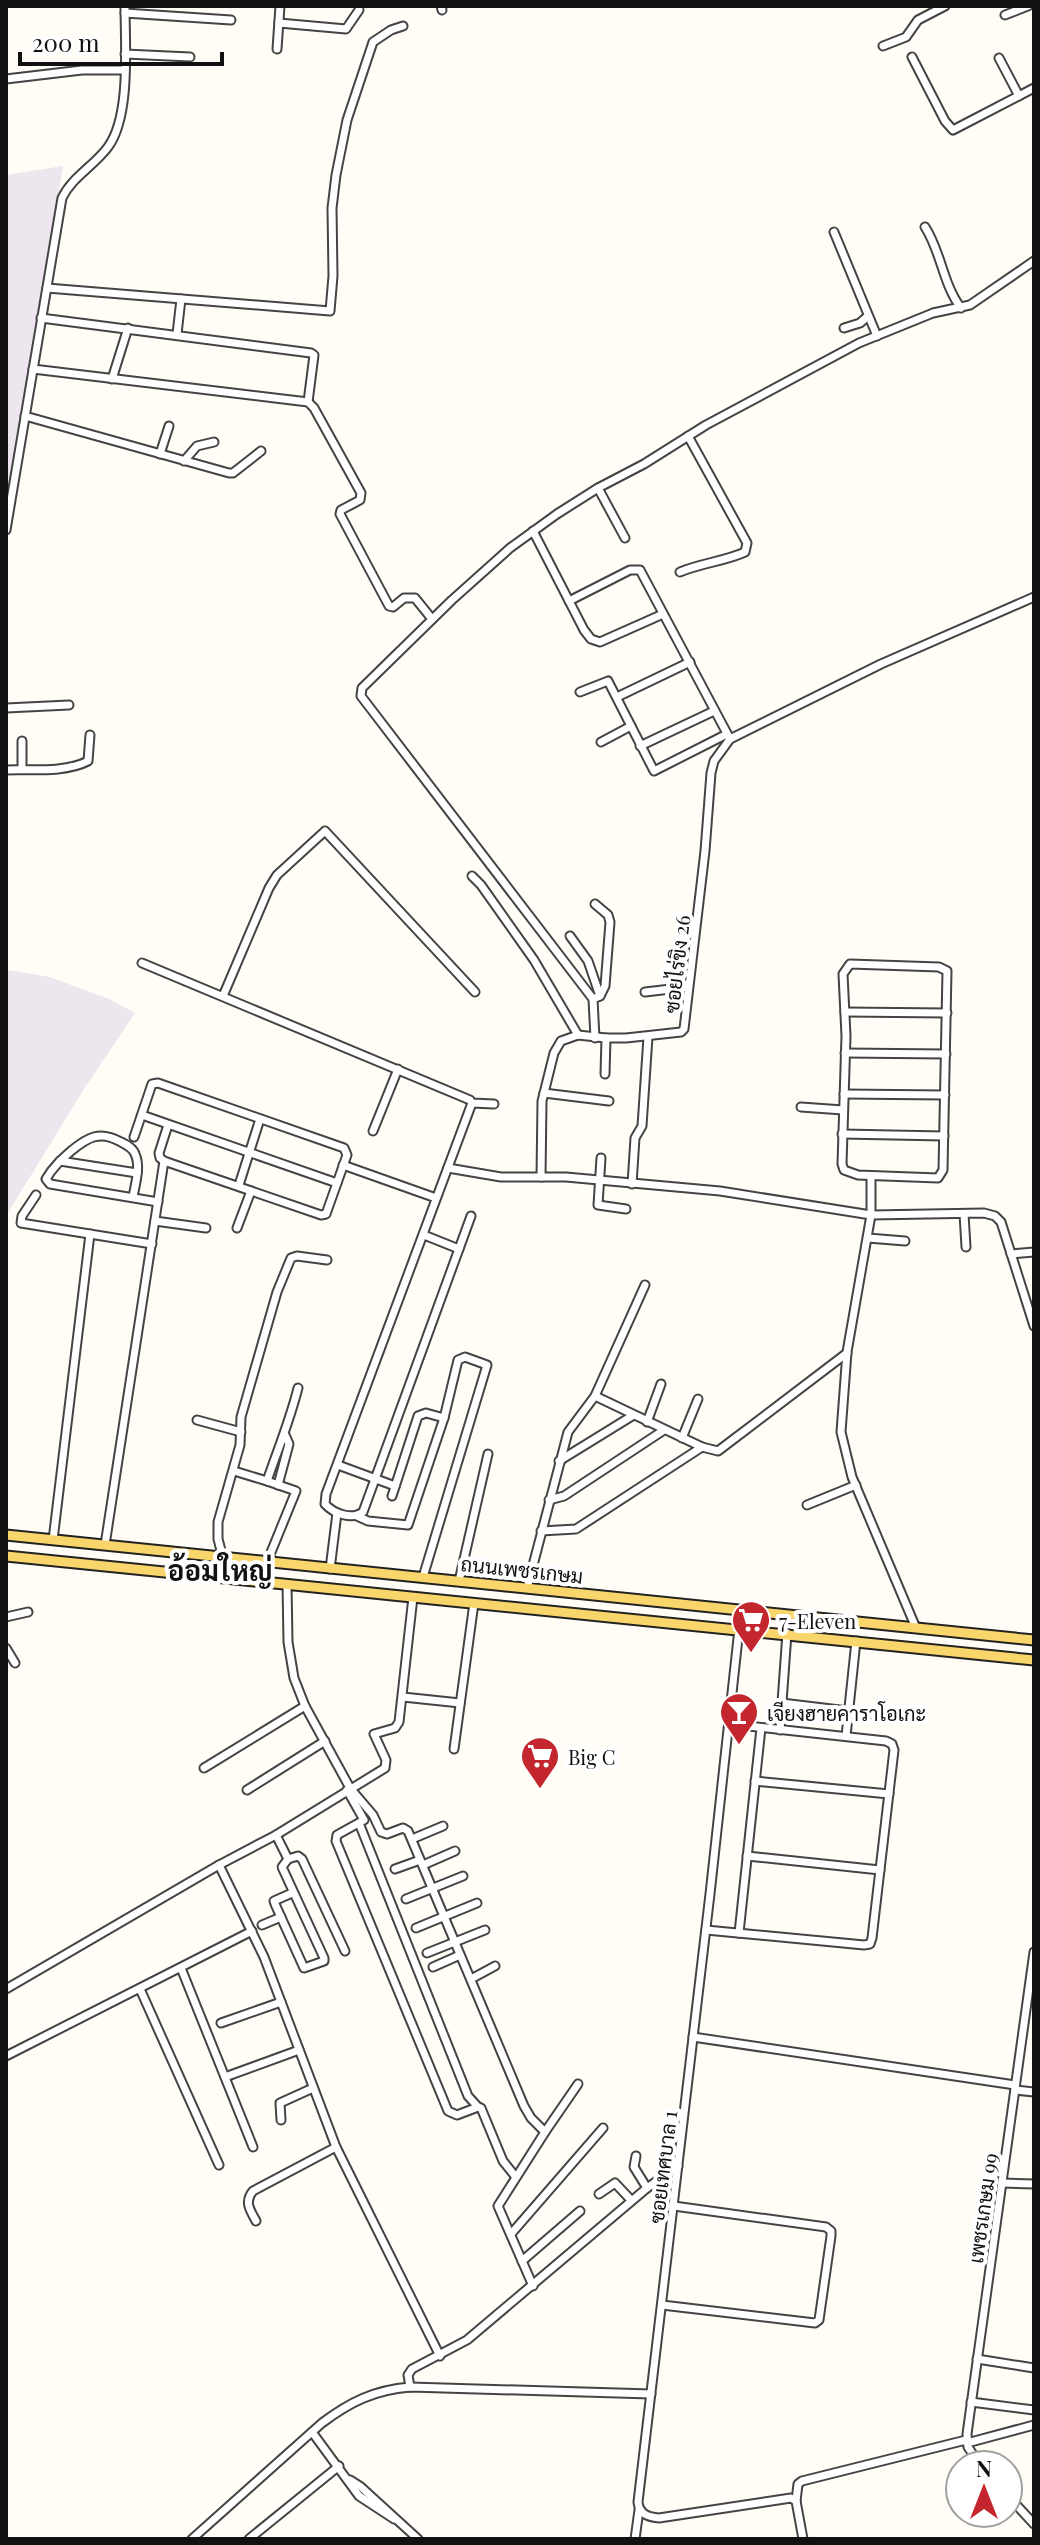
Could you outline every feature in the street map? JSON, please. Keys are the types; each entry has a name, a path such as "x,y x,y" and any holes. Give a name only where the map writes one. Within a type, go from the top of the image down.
{"main road":[{"name":"ถนนเพชรเกษม","path":"6,1535 1034,1640"},
{"name":"ถนนเพชรเกษม","path":"6,1556 1034,1660"}],"street":[{"path":"277,49 280,6"},
{"path":"883,46 906,37 918,20 945,6"},
{"path":"1005,15 1028,6"},
{"path":"6,530 62,198 66,189 110,145 121,108 125,70 125,10 231,20"},
{"path":"279,23 342,29 348,27 359,10"},
{"path":"47,288 330,311 332,208 347,120 373,42 403,26"},
{"path":"125,54 190,57"},
{"path":"912,57 945,121 953,130 1031,89 1034,101"},
{"path":"999,58 1019,96"},
{"path":"6,79 82,70 125,70"},
{"path":"925,227 957,303"},
{"path":"834,232 876,333"},
{"path":"597,998 361,696 362,688 428,614 533,531 598,488 876,333 957,303 982,299 1034,261"},
{"path":"177,334 181,299"},
{"path":"41,318 313,353 308,402"},
{"path":"844,328 869,318"},
{"path":"112,379 128,328"},
{"path":"33,369 308,402 361,493 360,500 341,510 340,514 389,606 413,597 428,614"},
{"path":"25,416 233,473 261,451"},
{"path":"160,454 169,426"},
{"path":"680,572 739,555 747,548 688,436"},
{"path":"184,461 197,446 214,442"},
{"path":"598,488 625,538"},
{"path":"533,531 591,639 600,642 663,614"},
{"path":"569,601 634,569 640,570 729,738"},
{"path":"580,692 608,681 640,746 656,770 881,664 1034,597"},
{"path":"617,697 690,662"},
{"path":"6,708 69,705"},
{"path":"640,746 714,711"},
{"path":"601,742 631,726"},
{"path":"6,770 83,764 88,761 90,735"},
{"name":"ซอยไร่ขิง 26","path":"578,1035 595,1038 648,1037 684,1029 702,883 711,773 714,761 729,738"},
{"path":"22,741 22,769"},
{"path":"223,996 277,875 325,831 475,992"},
{"path":"472,876 534,960 578,1035 557,1045 544,1093 541,1177"},
{"path":"595,904 608,915 610,922 606,981 597,998"},
{"path":"570,936 588,961 597,998 595,1038"},
{"path":"142,963 472,1103 494,1104"},
{"path":"850,964 944,968 948,979 944,1136 943,1170 938,1178 858,1175 844,1170 845,1012 843,974 850,964"},
{"path":"645,992 688,987"},
{"path":"845,1012 947,1013"},
{"path":"632,1184 635,1138 642,1126 648,1037"},
{"path":"605,1074 606,1038"},
{"path":"845,1053 946,1054"},
{"path":"373,1131 398,1069"},
{"path":"134,1137 152,1084 158,1083 344,1148 347,1152 324,1215 164,1161 159,1153 168,1125"},
{"path":"544,1093 609,1101"},
{"path":"844,1094 945,1095"},
{"path":"423,1577 487,1365 465,1357 458,1360 444,1418 408,1525 368,1521 337,1513 328,1507 325,1500 472,1103"},
{"path":"801,1107 843,1110"},
{"path":"142,1115 337,1183"},
{"path":"239,1185 260,1119"},
{"path":"842,1134 944,1136"},
{"path":"133,1197 137,1173 134,1151 113,1137 87,1138 54,1165 46,1179 50,1184 158,1202"},
{"path":"601,1158 598,1205 626,1209"},
{"path":"60,1161 137,1173"},
{"path":"105,1545 164,1161"},
{"path":"343,1165 436,1198"},
{"path":"448,1168 501,1177 541,1177 720,1191 871,1215 984,1213 995,1216 1001,1222 1030,1298 1034,1326"},
{"path":"871,1176 871,1215 847,1352 841,1432 856,1485 916,1628"},
{"path":"237,1228 251,1191"},
{"path":"36,1195 22,1216 21,1223 152,1244"},
{"path":"964,1214 966,1247"},
{"path":"357,1516 363,1512 471,1216"},
{"path":"155,1221 206,1228"},
{"path":"53,1540 90,1234"},
{"path":"424,1235 459,1249"},
{"path":"868,1238 905,1241"},
{"path":"1011,1254 1034,1252"},
{"path":"223,1558 218,1522 240,1445 241,1417 288,1262 297,1256 327,1260"},
{"path":"527,1588 568,1432 595,1396 645,1285"},
{"path":"595,1396 632,1416 714,1451 722,1449 847,1352"},
{"path":"647,1422 661,1384"},
{"path":"267,1481 285,1435 298,1388"},
{"path":"682,1438 698,1399"},
{"path":"392,1496 418,1416 422,1412 444,1418"},
{"path":"559,1461 632,1416"},
{"path":"197,1420 241,1432"},
{"path":"549,1500 564,1496 664,1430"},
{"path":"278,1485 289,1444 285,1435"},
{"path":"541,1531 576,1529 702,1447"},
{"path":"459,1581 488,1454"},
{"path":"338,1465 395,1486"},
{"path":"234,1471 296,1491 267,1562"},
{"path":"807,1505 856,1485"},
{"path":"330,1569 337,1513"},
{"path":"287,1584 286,1623 294,1678 305,1706 364,1820 337,1835 336,1841 448,2111 457,2115 478,2107"},
{"path":"6,1989 276,1835 385,1768 386,1760 374,1734 397,1725 403,1697 413,1597"},
{"path":"454,1749 474,1603"},
{"path":"6,1617 28,1612"},
{"name":"ซอยเทศบาล 1","path":"635,2539 739,1629"},
{"path":"780,1730 787,1633"},
{"path":"846,1736 856,1641"},
{"path":"403,1697 460,1703"},
{"path":"782,1703 906,1718"},
{"path":"204,1768 305,1706"},
{"path":"706,1930 870,1944 889,1794 894,1750 892,1744 886,1741 730,1724"},
{"path":"739,1933 761,1728"},
{"path":"247,1790 325,1741"},
{"path":"755,1781 889,1794"},
{"path":"348,1789 373,1815 383,1834 405,1828 412,1839 524,2106 545,2132"},
{"path":"359,1823 468,2096 481,2108 503,2161 515,2176"},
{"path":"412,1839 443,1826"},
{"path":"276,1835 288,1859"},
{"path":"395,1869 455,1851"},
{"path":"292,1893 274,1901 302,1966 324,1961 282,1867 288,1859 298,1856 302,1859 345,1951"},
{"path":"747,1856 880,1870"},
{"path":"219,1865 252,1931 336,2147 440,2356"},
{"path":"406,1899 463,1876"},
{"path":"416,1928 477,1903"},
{"path":"262,1925 281,1917"},
{"path":"427,1953 485,1930"},
{"path":"6,2056 252,1931"},
{"name":"เพชรเกษม 99","path":"967,2442 1034,1952"},
{"path":"433,1967 460,1955"},
{"path":"471,1979 495,1966"},
{"path":"181,1968 253,2147"},
{"path":"140,1989 219,2165"},
{"path":"221,2023 281,2002"},
{"path":"693,2037 1034,2092"},
{"path":"225,2077 299,2050"},
{"path":"533,2286 498,2206 578,2084"},
{"path":"281,2120 280,2103 313,2088"},
{"path":"511,2234 603,2128"},
{"path":"256,2221 248,2206 253,2191 336,2147"},
{"path":"636,2156 634,2167 647,2188"},
{"path":"410,2387 408,2375 412,2369 467,2340 631,2200 678,2166"},
{"path":"599,2194 615,2183 631,2200"},
{"path":"1002,2183 1034,2184"},
{"path":"662,2305 815,2323 819,2320 831,2236 831,2231 826,2227 674,2206"},
{"path":"522,2261 580,2211"},
{"path":"977,2359 1034,2368"},
{"path":"192,2539 312,2432 338,2412 376,2392 410,2387 651,2394"},
{"path":"971,2402 1034,2410"},
{"path":"803,2539 796,2501 798,2484 802,2481 1034,2425"},
{"path":"312,2432 348,2479 418,2539"},
{"path":"967,2442 969,2449"},
{"path":"249,2539 339,2466"},
{"path":"639,2510 646,2516 659,2518 785,2498 796,2501"}],"shaded area":[{"path":"63,166 8,498 6,175"},
{"path":"6,970 50,977 109,999 135,1013 6,1216"}],"place":[{"name":"7-Eleven","path":"751,1654"},
{"name":"เจียงฮายคาราโอเกะ","path":"739,1746"},
{"name":"Big C","path":"540,1790"}],"district":[{"name":"อ้อมใหญ่","path":"220,1569"}]}
